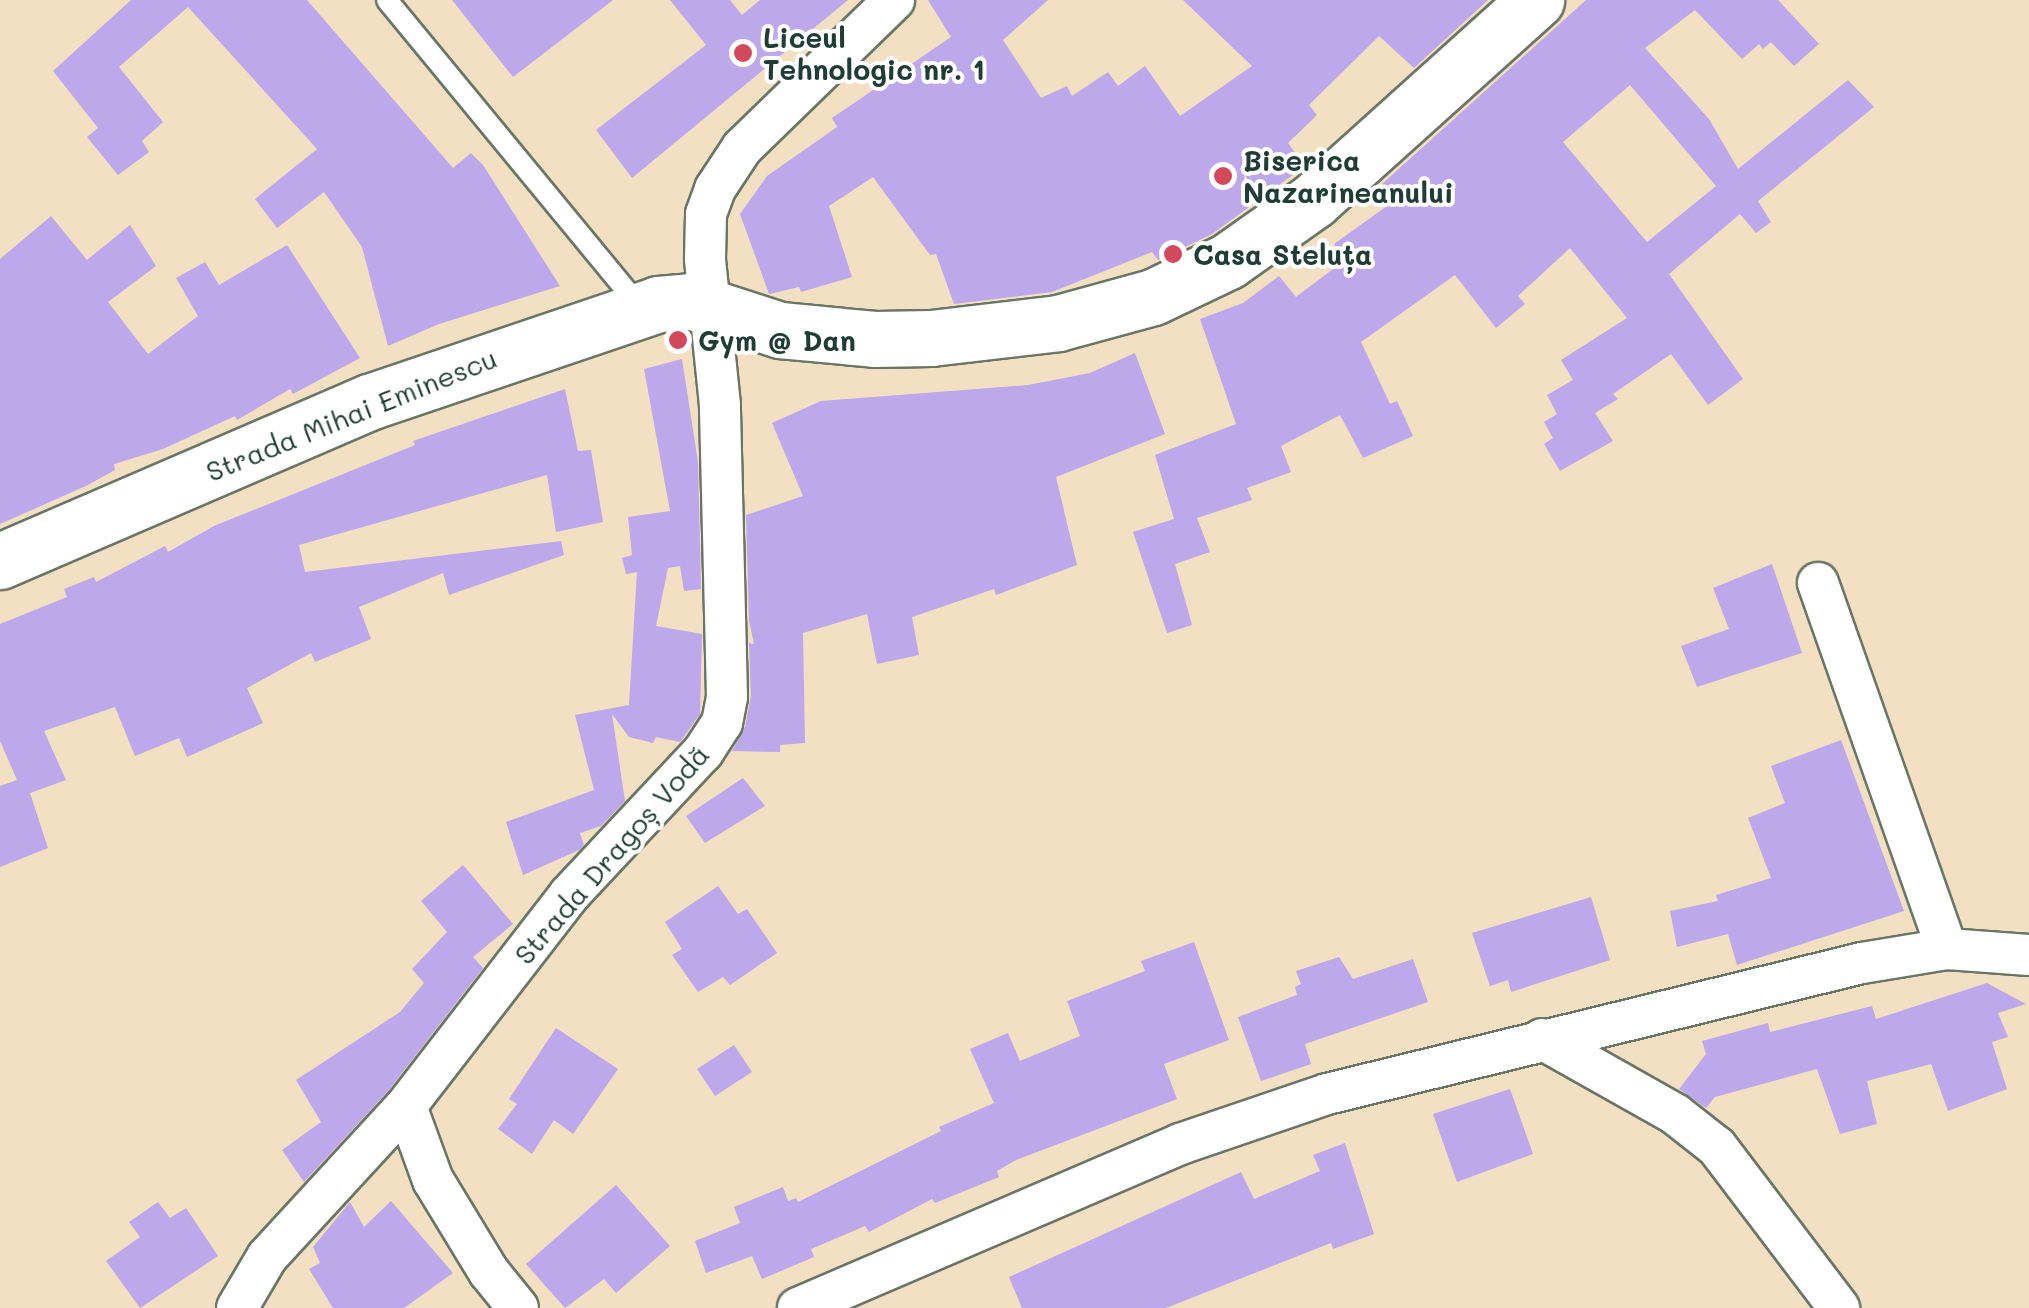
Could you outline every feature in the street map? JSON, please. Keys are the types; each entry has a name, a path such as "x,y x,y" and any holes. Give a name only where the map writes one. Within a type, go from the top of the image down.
{"main road":[{"name":"Strada Mihai Eminescu","path":"0,560 370,402 641,308 674,301 711,306 780,330 875,340 1026,328 1105,312 1153,297 1228,261 1314,200 1536,0"}],"street":[{"name":"Strada Dragoș Vodă","path":"237,1308 268,1257 406,1106 569,894 703,752 722,723 727,697 720,404 706,214 726,169 894,0"},
{"path":"1818,583 1947,949"},
{"path":"798,1308 1247,1118 1754,986 1947,949 2029,955"},
{"path":"1542,1039 1675,1114 1717,1147 1839,1308"},
{"path":"406,1106 433,1180 489,1272 518,1308"}],"lane":[{"path":"386,0 641,308"}],"building":[{"path":"131,0 307,0 453,168 471,153 483,165 560,286 439,324 388,346 362,247 324,192 277,228 255,199 317,149 188,7 119,67 163,122 142,141 149,152 118,175 87,137 98,128 53,71"},
{"path":"452,0 613,0 513,77"},
{"path":"670,0 730,0 742,15 760,0 848,0 632,178 596,130 706,45"},
{"path":"928,0 1048,0 1003,40 1041,98 1067,86 1072,96 1108,72 1118,86 1145,66 1180,116 1252,66 1183,0 1488,0 1414,68 1379,36 1309,105 1317,115 1288,143 1305,166 1212,234 1158,260 1152,252 1052,292 954,304 936,254 930,255 873,177 829,206 852,277 801,292 799,287 769,294 740,214 767,176 837,127 832,118 951,37"},
{"path":"1586,0 1778,0 1819,44 1794,66 1771,42 1763,49 1759,44 1742,59 1695,10 1645,48 1709,119 1738,169 1848,80 1874,107 1758,201 1771,222 1756,233 1740,214 1669,274 1743,379 1708,405 1671,354 1613,394 1618,399 1595,413 1613,441 1560,471 1544,444 1553,438 1544,422 1557,414 1547,395 1573,380 1561,360 1627,318 1570,248 1518,296 1525,304 1496,328 1455,275 1361,342 1390,404 1397,401 1413,436 1363,458 1340,415 1281,446 1291,472 1247,488 1252,500 1197,518 1210,552 1175,564 1192,625 1167,633 1133,532 1174,519 1155,455 1236,424 1200,319 1243,303 1279,276 1296,297 1345,260 1334,244 1394,201 1382,184","holes":["1630,85 1716,186 1647,242 1563,142"]},
{"path":"51,216 87,260 130,225 156,266 108,302 148,354 198,316 176,278 205,262 219,285 287,245 360,358 293,394 290,389 237,420 235,416 163,449 114,464 115,470 86,486 0,524 0,259"},
{"path":"1135,353 1165,434 1056,477 1077,565 996,595 994,589 912,617 919,655 877,664 867,614 803,633 805,743 780,745 780,752 732,751 745,727 751,696 749,643 754,644 749,620 746,515 803,496 772,423 821,401 1028,385 1090,373"},
{"path":"682,359 698,462 701,589 684,591 680,566 668,568 656,626 702,634 700,714 680,742 656,737 653,743 629,737 612,714 625,801 601,826 580,833 584,845 579,850 523,875 506,822 594,790 575,715 629,705 637,572 626,574 622,558 632,555 628,517 670,511 644,369"},
{"path":"565,389 578,451 591,450 603,522 556,532 547,475 299,545 305,572 561,541 564,555 449,595 443,573 359,607 371,639 315,662 311,653 247,688 263,723 187,757 179,738 135,756 115,707 44,731 66,780 30,793 48,848 0,867 0,786 17,780 0,741 0,624 67,597 64,589 94,577 96,582 165,546 168,552 214,526 415,445 413,441"},
{"path":"1772,564 1802,653 1697,687 1681,646 1729,629 1713,588"},
{"path":"1841,740 1904,911 1737,965 1728,934 1677,947 1670,911 1718,901 1716,895 1771,878 1748,818 1785,803 1771,766"},
{"path":"743,778 765,806 705,843 686,816"},
{"path":"463,865 513,924 473,957 483,968 388,1091 304,1182 282,1150 321,1122 296,1080 400,1012 424,983 412,969 447,932 421,901"},
{"path":"718,886 738,914 747,909 777,953 730,985 723,977 698,992 672,955 682,949 665,922"},
{"path":"1591,897 1610,960 1511,992 1508,980 1490,986 1472,933"},
{"path":"1194,942 1229,1040 1164,1064 1177,1099 1016,1160 997,1171 999,1177 935,1203 932,1199 869,1232 865,1226 811,1249 814,1257 762,1279 752,1256 706,1273 695,1241 740,1223 734,1207 783,1187 788,1201 796,1198 798,1202 941,1131 939,1127 994,1103 970,1049 1008,1033 1020,1061 1080,1036 1067,1001 1145,971 1141,961"},
{"path":"1339,957 1353,979 1413,959 1428,1002 1305,1044 1311,1064 1261,1081 1238,1017 1297,995 1295,987 1301,984 1296,971"},
{"path":"1987,983 2026,1004 1998,1013 2008,1037 1992,1042 2007,1089 1948,1111 1931,1064 1867,1081 1877,1124 1840,1134 1817,1069 1715,1097 1706,1108 1679,1089 1706,1054 1702,1041 1768,1023 1770,1032 1872,1006 1876,1019"},
{"path":"556,1028 618,1069 573,1134 554,1120 532,1154 498,1129 517,1104 509,1099"},
{"path":"734,1045 752,1072 715,1096 697,1069"},
{"path":"1510,1089 1533,1154 1457,1182 1433,1114"},
{"path":"1345,1143 1374,1234 1333,1249 1331,1243 1166,1308 1022,1308 1009,1277 1241,1172 1254,1199 1320,1171 1313,1155"},
{"path":"616,1185 670,1246 616,1293 604,1279 565,1308 526,1264"},
{"path":"391,1201 453,1273 404,1308 333,1308 309,1269 320,1263 313,1247 350,1202 364,1227"},
{"path":"158,1202 170,1218 186,1208 218,1256 140,1308 106,1261 140,1237 129,1222"}],"place":[{"name":"Liceul Tehnologic nr. 1","path":"743,53"},
{"name":"Biserica Nazarineanului","path":"1223,176"},
{"name":"Casa Steluța","path":"1173,254"},
{"name":"Gym @ Dan","path":"678,340"}]}
